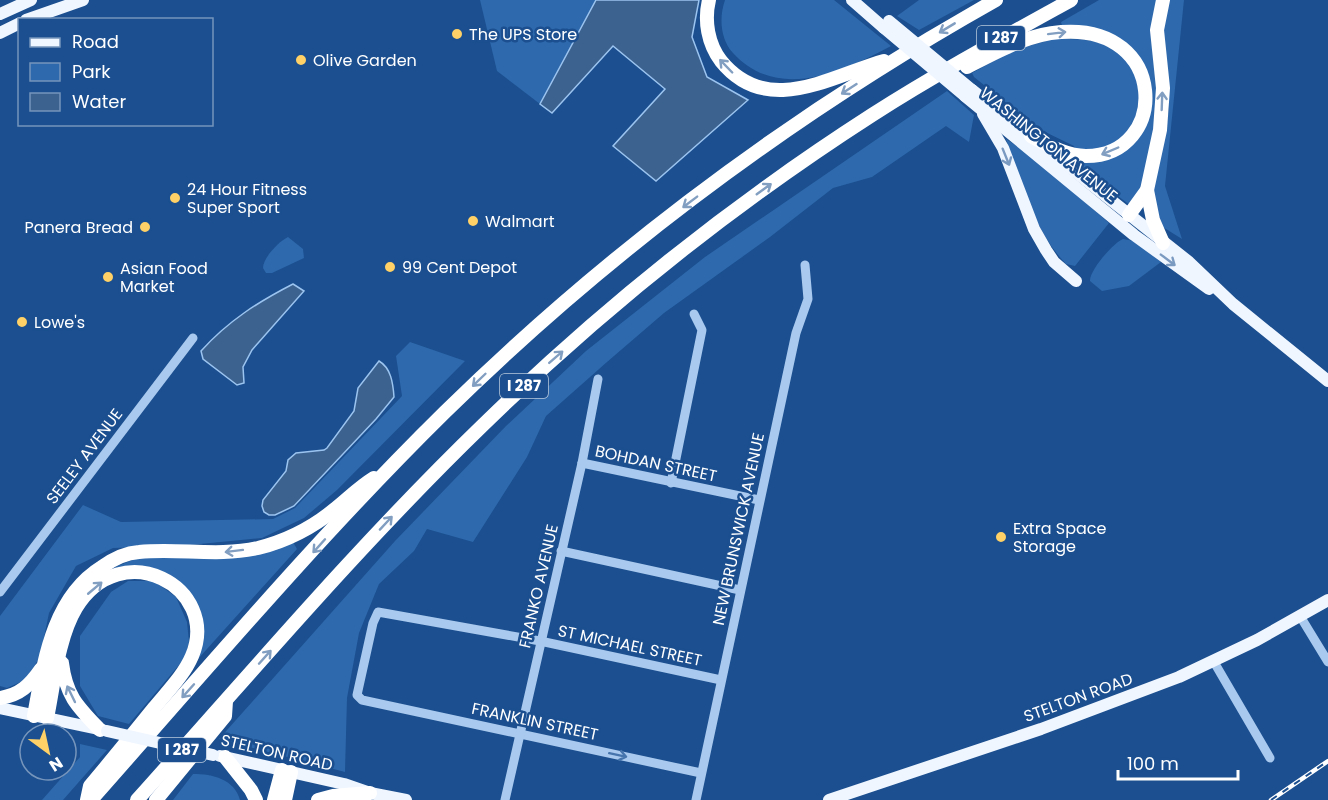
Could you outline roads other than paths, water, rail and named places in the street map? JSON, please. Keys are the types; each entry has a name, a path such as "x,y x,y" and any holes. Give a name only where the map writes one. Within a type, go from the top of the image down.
{"highway":[{"path":"709,0 707,16 710,43 727,69 750,84 778,90 808,87 898,57"},
{"name":"I 287","path":"89,800 386,471 545,319 646,235 771,141 898,57 996,0"},
{"name":"I 287","path":"138,800 414,493 483,424 645,280 744,203 852,128 932,78 1071,0"},
{"path":"1129,215 1147,190 1160,130 1163,88 1157,30 1163,0"},
{"path":"932,78 964,69 998,51 1033,37 1060,32 1095,33 1108,38 1126,50 1142,77 1146,97 1140,122 1125,142 1109,152 1085,156 1067,153 1031,136"},
{"path":"1147,190 1153,220 1163,243"},
{"path":"41,717 45,662 58,619 71,595 89,575 114,558 139,552 219,552 257,548 286,538 312,526 336,509 358,488 386,471"},
{"path":"41,717 66,630 77,607 89,592 100,582 123,573 147,572 178,589 191,607 196,625 195,646 185,668 90,786 89,800"},
{"path":"62,650 62,666 69,694 79,709 104,730"},
{"path":"0,698 20,692 32,682 45,662"},
{"path":"156,800 225,716 226,701"},
{"path":"219,756 251,789 256,800"},
{"path":"274,800 287,771"},
{"path":"285,800 287,771"},
{"path":"318,800 333,796 370,793"}],"main road":[{"path":"0,14 31,0"},
{"path":"33,18 83,0"},
{"name":"WASHINGTON AVENUE","path":"852,0 969,93 1031,136 1189,262 1233,304 1328,381"},
{"name":"WASHINGTON AVENUE","path":"864,0 886,25"},
{"path":"0,33 18,24"},
{"name":"WASHINGTON AVENUE","path":"969,93 978,105 1134,235 1188,275 1233,304"},
{"path":"978,105 1003,148 1034,229 1054,262 1076,281"},
{"name":"STELTON ROAD","path":"829,800 1041,729 1214,662 1328,600"},
{"name":"STELTON ROAD","path":"0,708 287,771 406,800"}],"street":[{"name":"NEW BRUNSWICK AVENUE","path":"696,800 796,333 808,299 805,265"},
{"path":"671,483 702,330 694,314"},
{"name":"SEELEY AVENUE","path":"0,592 164,374 193,339"},
{"name":"FRANKO AVENUE","path":"505,800 582,463 598,379"},
{"name":"BOHDAN STREET","path":"582,463 759,500"},
{"path":"561,551 741,590"},
{"name":"ST MICHAEL STREET","path":"362,700 357,695 373,623 378,612 540,641 721,680"},
{"path":"1300,616 1328,662"},
{"path":"1214,662 1270,758"},
{"name":"FRANKLIN STREET","path":"362,700 701,773"}],"water":[{"path":"596,0 699,0 692,37 707,77 748,100 656,181 613,146 665,89 613,46 552,113 540,104"},
{"path":"293,284 304,291 252,350 243,367 244,383 237,385 203,359 201,351 222,330 256,305"},
{"path":"379,361 389,372 394,397 294,506 275,515 264,512 263,500 286,471 288,460 296,453 327,448 354,411 358,388"}],"railway":[{"path":"1271,800 1328,761"}],"place":[{"name":"The UPS Store","path":"457,34"},
{"name":"Olive Garden","path":"301,60"},
{"name":"24 Hour Fitness Super Sport","path":"175,198"},
{"name":"Walmart","path":"473,221"},
{"name":"Panera Bread","path":"145,227"},
{"name":"99 Cent Depot","path":"390,267"},
{"name":"Asian Food Market","path":"108,277"},
{"name":"Lowe's","path":"22,322"},
{"name":"Extra Space Storage","path":"1001,537"}]}
